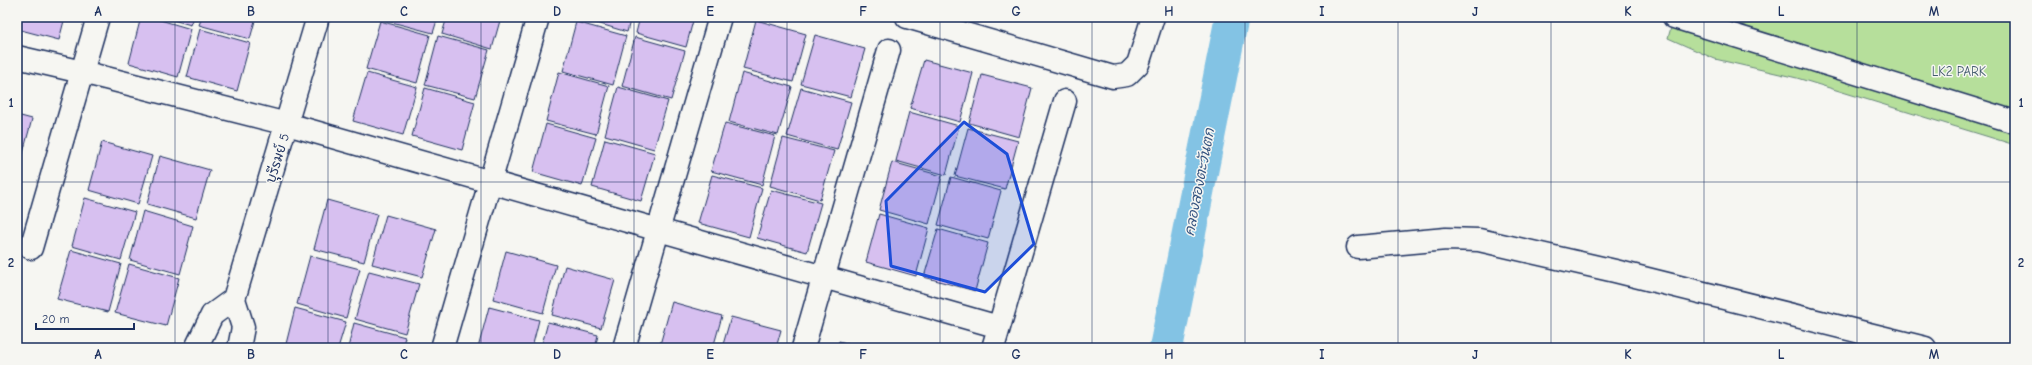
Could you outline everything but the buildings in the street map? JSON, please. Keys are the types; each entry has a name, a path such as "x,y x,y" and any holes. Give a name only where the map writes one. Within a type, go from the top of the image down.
{"street":[{"path":"32,248 98,17"},
{"name":"บุุรีรมย์ 5","path":"234,299 318,17"},
{"path":"442,348 538,17"},
{"path":"624,348 720,17"},
{"path":"907,17 1114,77 1127,75 1138,64 1153,17"},
{"path":"1674,17 2015,122"},
{"path":"803,348 890,50"},
{"path":"17,57 287,124 999,327"},
{"path":"993,348 1065,101"},
{"path":"1358,247 1446,239 1479,240 1615,271 1925,348"},
{"path":"196,348 212,315 234,299 243,327 239,348"}],"highlighted area":[{"path":"964,122 1007,154 1034,244 985,292 891,266 886,201"}],"green space":[{"name":"LK2 PARK","path":"1674,17 2015,17 2015,145 1797,78 1715,59 1668,38"}],"waterway":[{"name":"คลองสองตะวันตก","path":"1166,348 1232,17"}]}
